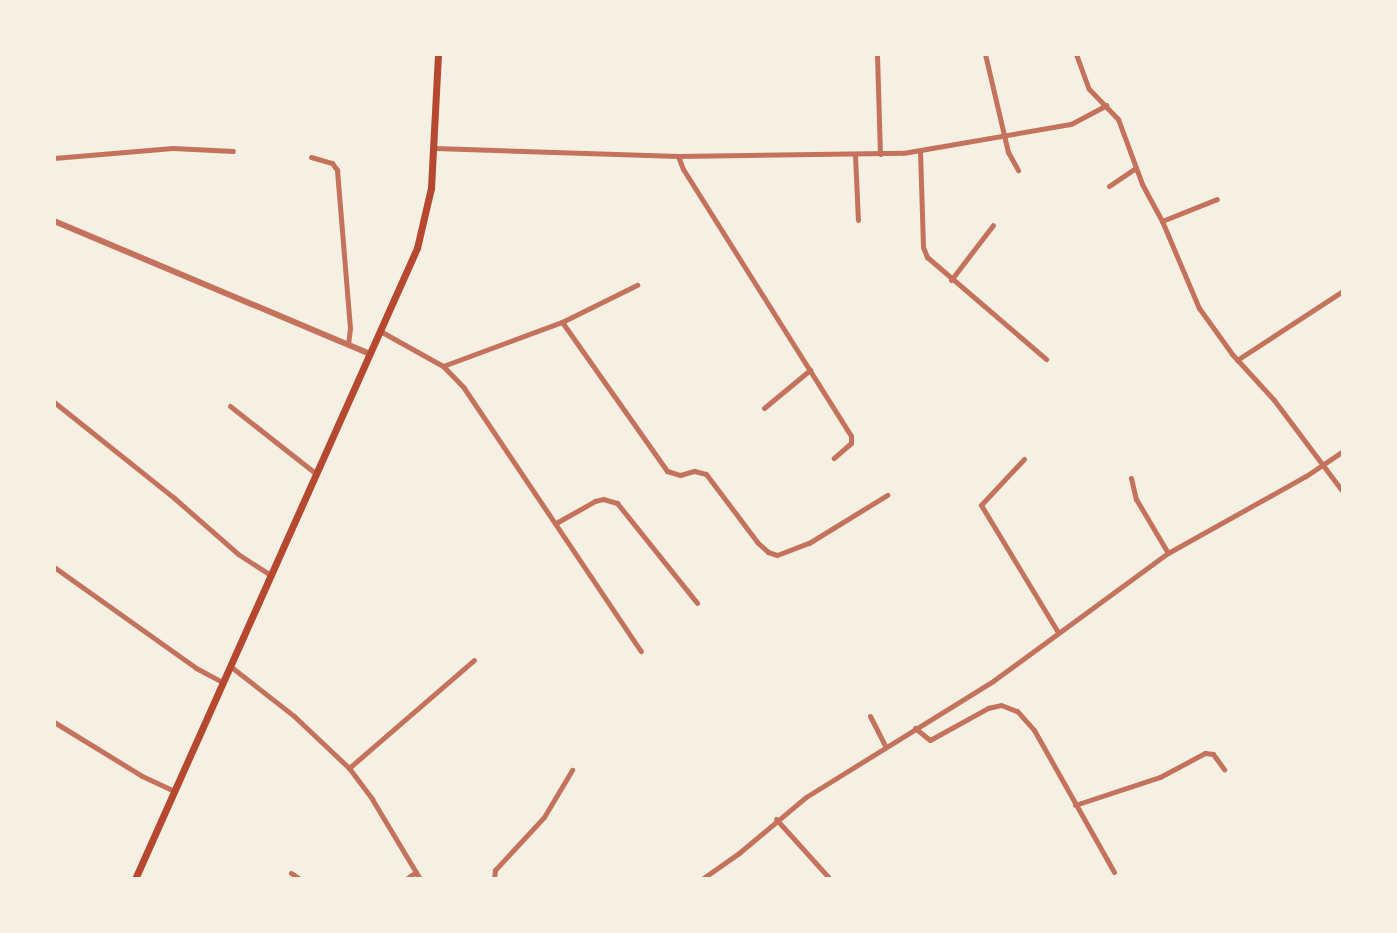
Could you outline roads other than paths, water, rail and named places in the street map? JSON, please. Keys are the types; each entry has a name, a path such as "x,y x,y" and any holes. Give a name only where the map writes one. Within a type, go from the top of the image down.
{"main road":[{"path":"135,879 370,354 420,236 428,208 435,148 438,54"}],"street":[{"path":"877,54 880,154"},
{"path":"985,54 1008,152 1018,170"},
{"path":"1076,54 1084,81 1118,119 1136,168 1162,221 1194,299 1237,360 1274,400 1343,492"},
{"path":"435,148 678,156 880,154 920,151 1072,124 1106,105"},
{"path":"54,158 159,149 233,151"},
{"path":"920,151 923,247 927,257 1046,359"},
{"path":"855,155 858,220"},
{"path":"678,156 683,169 851,436 851,443 834,458"},
{"path":"311,157 332,163 337,170 350,328 348,344"},
{"path":"1109,186 1136,168"},
{"path":"1162,221 1216,199"},
{"path":"54,221 370,354"},
{"path":"951,279 993,225"},
{"path":"443,366 562,322 637,285"},
{"path":"1237,360 1343,291"},
{"path":"562,322 667,471 680,475 694,471 706,474 768,552 777,555 799,548 887,495"},
{"path":"380,331 443,366 464,387 641,651"},
{"path":"764,408 810,370"},
{"path":"54,402 173,497 237,554 270,575"},
{"path":"230,406 315,473"},
{"path":"702,879 739,853 776,819 885,746 993,681 1168,553 1343,452"},
{"path":"1024,459 981,505 1058,632"},
{"path":"1131,478 1136,499 1168,553"},
{"path":"556,523 595,501 603,499 617,503 697,603"},
{"path":"54,567 196,668 222,682"},
{"path":"349,768 474,660"},
{"path":"230,666 294,716 349,768 372,799 420,879"},
{"path":"915,728 925,739 935,739 988,708 1001,705 1013,709 1034,730 1114,872"},
{"path":"870,716 885,746"},
{"path":"54,722 130,769 174,791"},
{"path":"1074,805 1160,777 1205,753 1213,754 1224,769"},
{"path":"494,879 495,870 544,817 572,770"},
{"path":"776,819 830,879"},
{"path":"406,879 416,872"},
{"path":"292,873 300,879"}]}
